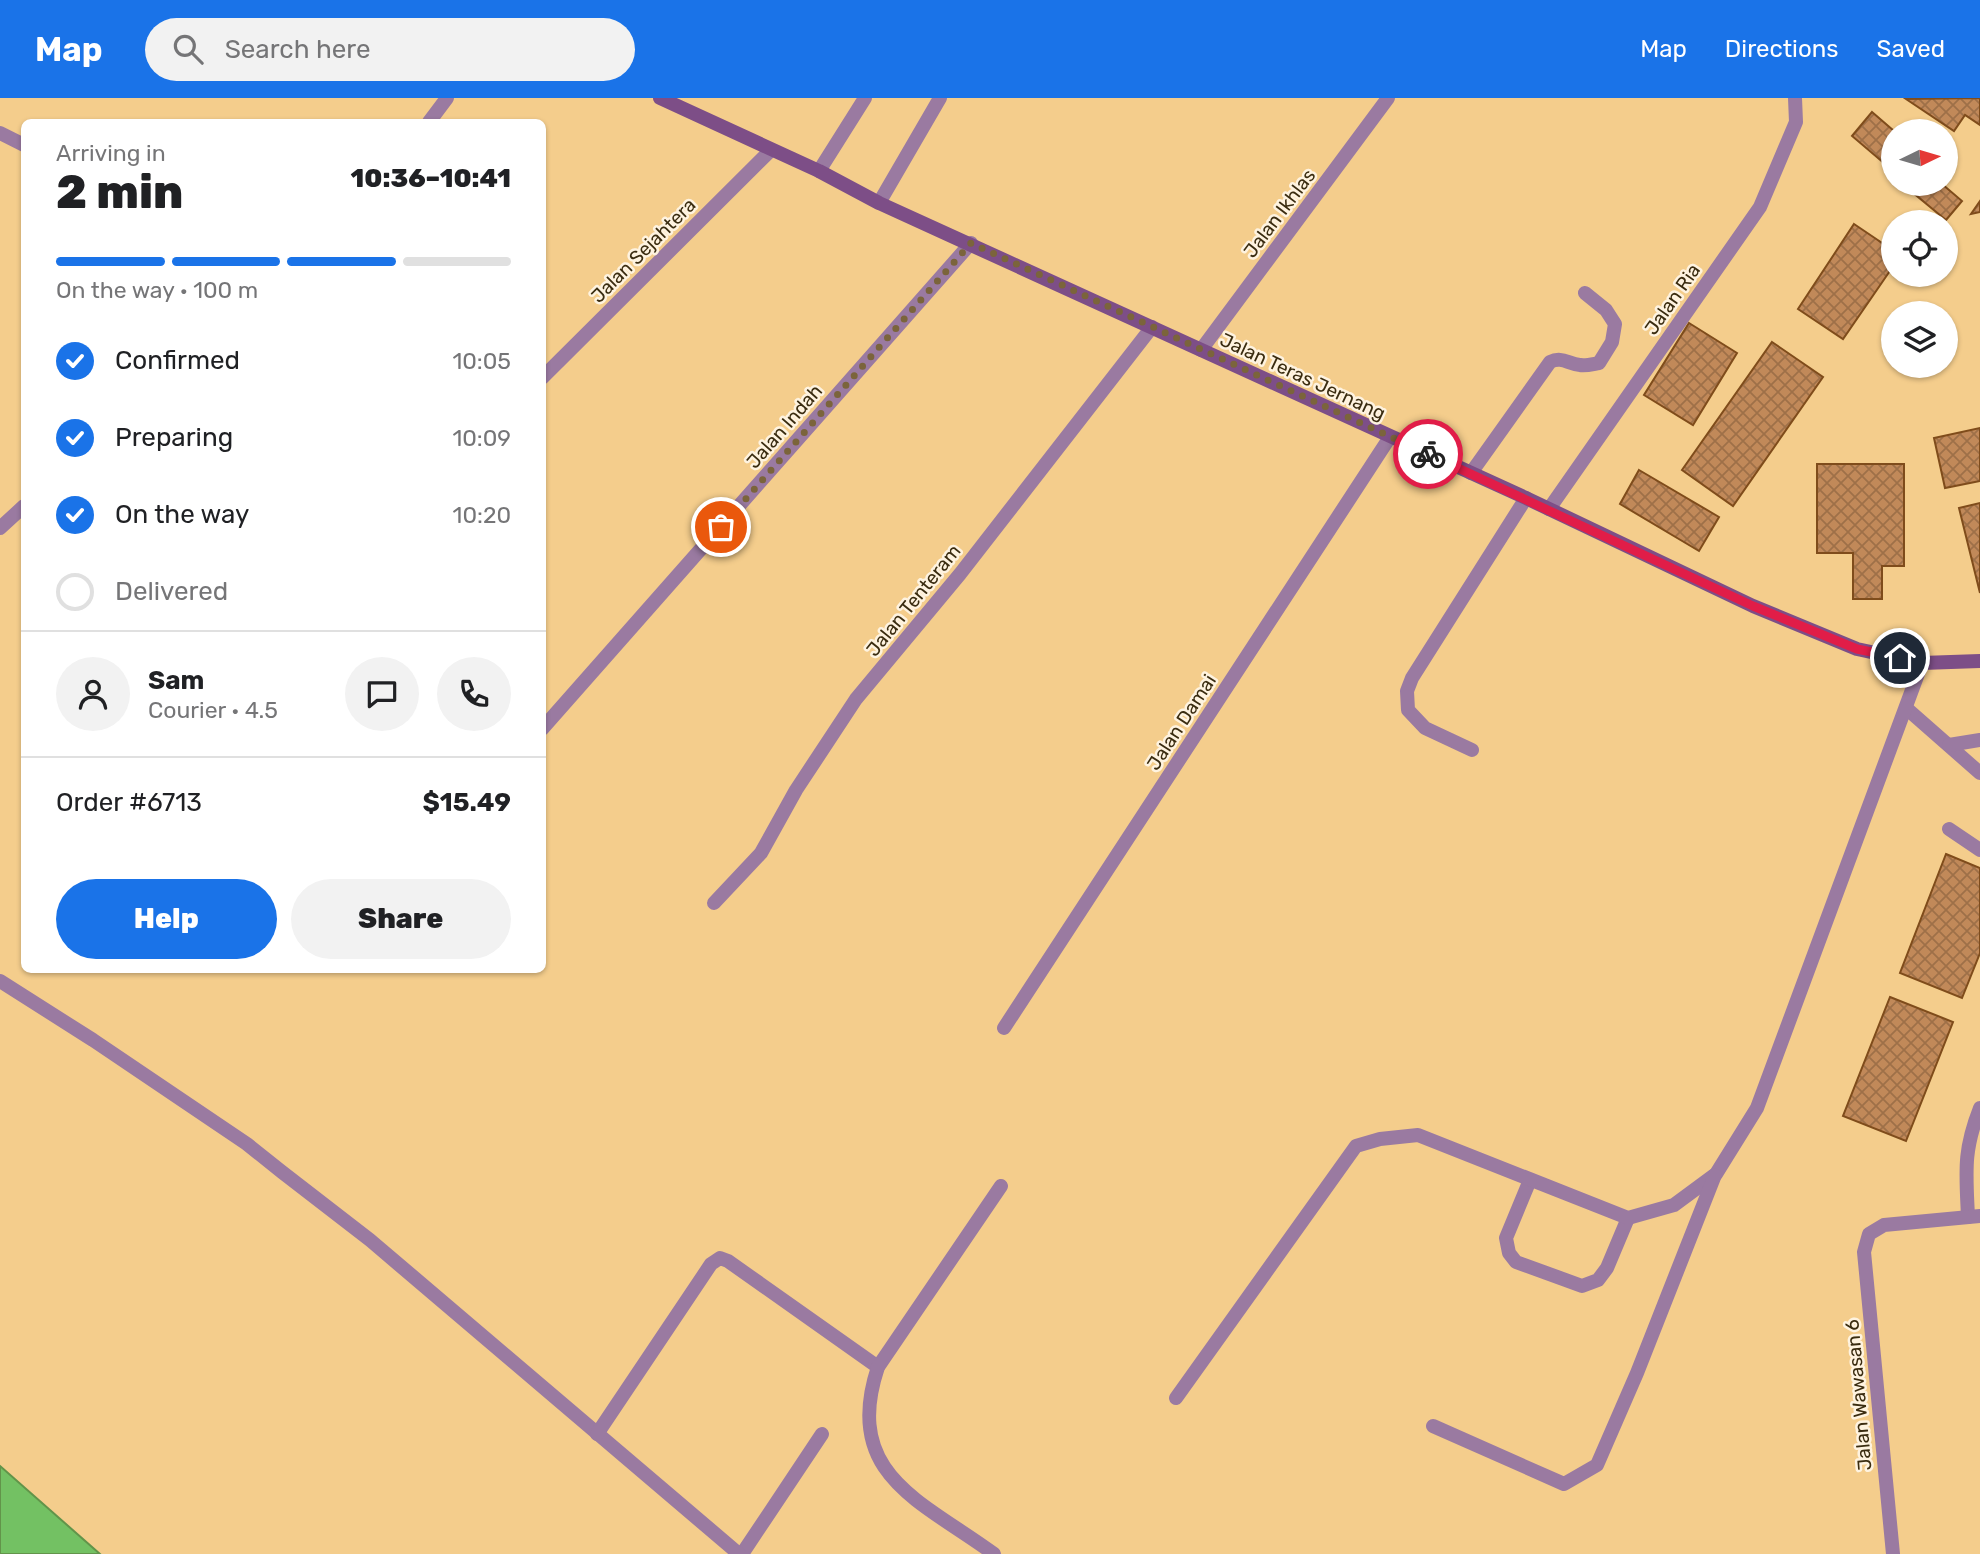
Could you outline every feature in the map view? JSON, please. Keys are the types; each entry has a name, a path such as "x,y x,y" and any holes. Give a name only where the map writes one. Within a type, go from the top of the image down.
{"main road":[{"name":"Jalan Teras Jernang","path":"660,98 819,171 879,203 1526,498 1753,606 1857,649 1922,663 1980,662"}],"street":[{"path":"431,119 447,98"},
{"path":"819,171 865,98"},
{"path":"879,203 940,98"},
{"name":"Jalan Ikhlas","path":"1200,350 1388,98"},
{"name":"Jalan Ria","path":"1549,509 1760,207 1796,122 1795,98"},
{"path":"0,133 21,144"},
{"name":"Jalan Sejahtera","path":"546,374 771,150"},
{"name":"Jalan Indah","path":"546,724 971,243"},
{"path":"1471,473 1550,362 1563,359 1579,365 1591,365 1599,363 1607,353 1615,324 1606,310 1585,293"},
{"name":"Jalan Tenteram","path":"714,903 761,853 796,790 856,699 960,574 1152,327"},
{"name":"Jalan Damai","path":"1004,1028 1390,437"},
{"path":"1472,750 1425,728 1408,710 1407,691 1419,667 1526,498"},
{"path":"0,528 21,509"},
{"path":"1433,1426 1564,1484 1597,1465 1637,1373 1716,1174 1757,1108 1922,663"},
{"path":"1906,708 1980,773"},
{"path":"1949,745 1980,740"},
{"path":"1949,829 1980,850"},
{"path":"0,981 247,1144 370,1240 741,1554 822,1434"},
{"path":"1974,1217 1965,1161 1971,1131 1980,1108"},
{"path":"1176,1398 1356,1146 1380,1139 1418,1135 1628,1218 1674,1205 1716,1174"},
{"path":"1530,1180 1506,1238 1509,1253 1516,1262 1582,1286 1598,1280 1607,1268 1628,1218"},
{"path":"994,1554 976,1549 892,1480 876,1457 869,1430 869,1405 878,1367 1001,1186"},
{"name":"Jalan Wawasan 6","path":"1893,1554 1864,1252 1869,1234 1884,1225 1974,1217"},
{"path":"597,1434 711,1264 720,1258 878,1367"}],"shaded area":[{"path":"0,1466 100,1554 0,1554"}],"building":[{"path":"1980,98 1980,125 1965,115 1958,125 1958,119 1936,119 1906,99"},
{"path":"1872,112 1881,120 1881,161 1852,136"},
{"path":"1917,196 1956,196 1962,201 1954,210 1934,210"},
{"path":"1980,201 1980,212 1971,214"},
{"path":"1854,224 1881,242 1881,284 1843,339 1798,309"},
{"path":"1689,323 1737,353 1693,425 1644,395"},
{"path":"1772,342 1823,377 1733,506 1682,470"},
{"path":"1980,428 1980,481 1945,488 1934,438"},
{"path":"1817,464 1904,464 1904,566 1882,566 1882,599 1853,599 1853,553 1817,553"},
{"path":"1639,470 1719,517 1699,551 1620,504"},
{"path":"1980,503 1980,593 1959,508"},
{"path":"1946,854 1980,868 1980,953 1962,998 1900,973"},
{"path":"1890,997 1953,1022 1906,1141 1843,1116"}],"way so far":[{"path":"721,527 971,243 1428,454"}],"route":[{"path":"1428,454 1753,606 1857,649 1900,658"}]}
